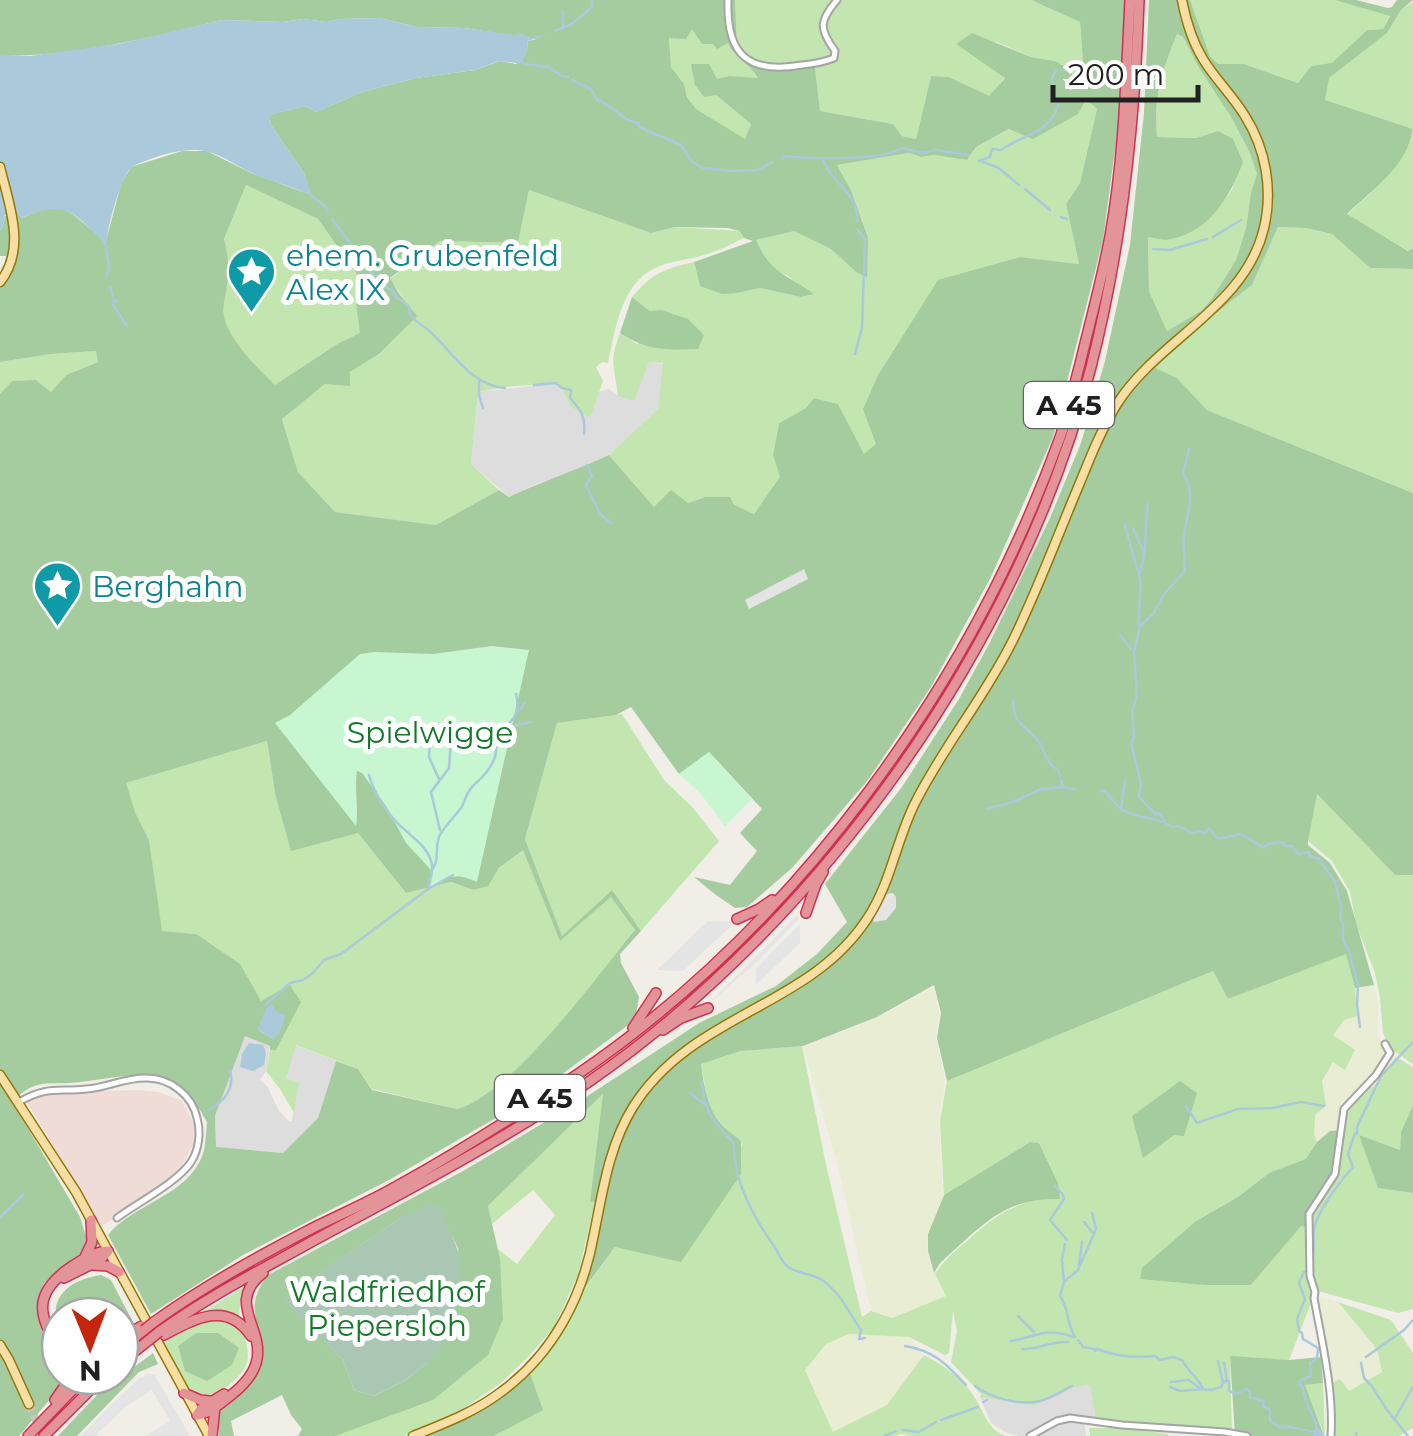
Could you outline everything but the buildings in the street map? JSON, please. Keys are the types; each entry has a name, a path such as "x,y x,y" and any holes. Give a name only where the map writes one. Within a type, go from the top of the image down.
{"highway":[{"name":"A 45","path":"140,1342 211,1284 396,1187 498,1126 618,1044 693,984 744,936 797,879 883,770 938,693 973,632 1005,568 1060,437 1110,235 1120,169 1130,0"},
{"name":"A 45","path":"158,1326 514,1130 589,1082 701,993 753,943 835,853 897,773 983,637 1016,570 1070,438 1091,369 1120,234 1136,98 1140,0"},
{"path":"806,913 816,884 835,853"},
{"path":"736,919 759,909 797,879"},
{"path":"618,1044 636,1026 656,993"},
{"path":"643,1040 708,1008"},
{"path":"50,1296 60,1282 87,1262 92,1242 91,1220"},
{"path":"44,1296 55,1280 87,1262 100,1260 108,1251"},
{"path":"184,1393 214,1404 242,1387 256,1369 258,1345 246,1308 250,1288 258,1277 290,1254"},
{"path":"87,1262 120,1272"},
{"path":"140,1337 158,1326 213,1315 234,1319 246,1328 254,1348 252,1366 239,1384 206,1414 197,1416"},
{"name":"A 45","path":"140,1339 145,1337"},
{"path":"31,1432 58,1396"},
{"path":"31,1432 66,1396"},
{"path":"44,1436 84,1396"},
{"path":"210,1436 214,1404"}],"main road":[{"path":"413,1436 465,1414 501,1393 554,1338 582,1285 616,1142 644,1090 696,1041 811,976 841,950 866,920 884,888 914,804 1014,638 1110,415 1134,380 1232,290 1252,260 1267,208 1262,151 1245,116 1202,58 1182,0"},
{"path":"0,167 15,238 10,268 0,282"},
{"path":"0,1075 91,1220 210,1436"},
{"path":"0,1346 29,1404"}],"street":[{"path":"728,0 731,35 739,51 760,66 776,68 834,58 835,51 822,24 836,0"},
{"path":"1331,1436 1328,1380 1310,1276 1309,1214 1335,1174 1344,1109 1384,1065 1390,1053 1384,1044"},
{"path":"20,1102 40,1091 90,1089 147,1078 167,1083 185,1094 198,1120 199,1139 191,1162 117,1218"},
{"path":"1030,1436 1056,1421 1070,1418 1247,1436"}],"shaded area":[{"path":"649,362 664,364 659,409 609,455 509,497 471,464 478,392 559,383 571,407 590,418 598,392 609,389 618,396"},
{"path":"804,569 808,579 749,609 745,600"},
{"path":"893,893 896,908 886,920 874,922 886,894"},
{"path":"797,916 758,961 706,1006"},
{"path":"708,921 735,922 683,971 657,970"},
{"path":"800,924 800,943 756,985 756,969"},
{"path":"245,1035 270,1046 266,1071 260,1080 290,1122 298,1082 286,1080 295,1045 336,1061 318,1118 283,1153 216,1148 215,1116"},
{"path":"140,1090 182,1101 194,1124 196,1140 179,1171 102,1227 27,1102 48,1092"},
{"path":"154,1374 190,1436 146,1436 170,1421 152,1390 124,1408 97,1436 80,1436 121,1396 140,1396 142,1378"},
{"path":"1091,1385 1096,1419 1084,1418 1086,1436 1007,1433 991,1423 980,1397 1033,1405 1072,1388"}],"green space":[{"path":"0,0 735,0 737,45 764,63 814,61 820,111 893,124 902,136 916,139 931,76 949,77 989,96 1005,78 956,44 972,33 1031,57 1055,61 1072,71 1073,87 1084,78 1080,22 1031,0 1125,0 1121,104 1103,240 1053,437 991,577 931,687 868,780 792,868 747,907 735,908 694,877 730,885 757,851 740,833 762,809 709,752 679,774 631,707 616,715 557,723 525,839 562,936 612,890 641,931 620,954 639,997 635,1020 530,1098 389,1180 243,1255 151,1314 108,1235 173,1190 196,1168 203,1154 207,1122 183,1089 152,1076 46,1084 21,1094 12,1101 80,1217 87,1240 81,1256 44,1283 40,1296 40,1396 53,1396 19,1436 0,1436 0,394 12,381 36,380 51,392 66,375 98,362 96,351 0,362 0,288 10,273 6,256 0,256 0,230 5,216 16,213 22,218 58,208 79,219 105,245 121,184 131,167 182,151 207,151 251,173 311,195 304,173 271,125 272,114 306,106 316,112 362,92 416,78 475,70 500,61 516,64 522,60 528,41 537,39 464,28 417,27 379,18 327,22 222,20 140,39 0,56","holes":["692,29 702,44 713,44 717,49 728,43 758,78 717,79 709,64 691,64 695,85 704,97 716,95 751,124 745,139 696,109 671,67 669,38 686,39","1086,99 1097,109 1080,183 1066,204 1079,264 1020,257 938,280 878,375 863,409 876,444 864,454 838,404 814,398 806,408 779,423 773,455 780,477 754,514 734,505 730,497 705,497 688,503 671,490 654,507 609,455 509,497 499,490 436,525 335,512 298,472 282,419 325,384 350,386 350,372 379,354 417,316 390,278 440,241 518,243 529,190 651,233 675,227 740,231 744,238 753,241 694,262 700,286 722,294 760,288 801,297 814,294 773,266 756,240 794,231 831,249 867,277 868,237 837,165 909,153 967,160 976,147 1009,129 1033,139 1078,114","246,185 318,219 368,290 356,304 360,333 275,385 245,354 224,316 228,280 224,239","267,741 275,793 291,851 358,833 406,893 451,882 473,890 488,886 499,868 523,850 560,941 611,897 635,930 553,1031 479,1099 457,1109 372,1090 358,1069 336,1061 318,1118 283,1153 216,1147 215,1116 245,1036 276,1050 301,1002 290,985 261,1001 240,964 196,934 162,931 149,840 126,783","267,1008 285,1016 274,1039 258,1030"]},
{"path":"735,0 1031,0 1080,22 1084,79 1072,88 1055,61 1031,57 997,42 956,44 1005,77 989,97 949,77 931,76 916,139 902,136 893,124 820,111 776,66 750,59 737,45"},
{"path":"1149,0 1190,0 1210,56 1218,64 1244,64 1298,83 1311,66 1332,63 1367,30 1383,29 1390,16 1335,0 1356,0 1388,8 1397,0 1413,0 1401,10 1387,33 1329,78 1325,100 1413,129 1410,143 1396,166 1347,214 1408,251 1413,248 1413,269 1370,268 1332,234 1278,227 1252,285 1155,368 1177,378 1207,410 1413,493 1413,875 1395,875 1317,794 1308,841 1330,863 1347,891 1374,985 1355,988 1346,954 1228,999 1213,971 947,1081 937,1038 941,1013 934,985 877,1017 803,1046 741,1051 701,1064 714,1113 741,1141 741,1174 681,1262 615,1247 585,1288 582,1287 598,1202 590,1202 603,1094 488,1206 500,1259 503,1319 488,1355 433,1400 335,1436 298,1436 302,1429 282,1395 231,1421 234,1436 219,1436 219,1413 248,1386 261,1366 263,1344 255,1302 268,1275 463,1171 699,1023 776,986 817,954 847,922 825,884 902,787 959,699 1050,518 1081,443 1105,361 1130,245 1144,113","holes":["1177,34 1183,37 1231,117 1257,174 1236,260 1201,311 1167,331 1149,291 1148,237 1171,239 1208,220 1225,199 1243,162 1233,139 1218,131 1196,138 1157,137 1160,84","440,1213 458,1248 460,1265 427,1363 404,1381 374,1396 354,1390 343,1360 283,1299 402,1217"]},
{"path":"1190,0 1335,0 1390,15 1383,29 1367,30 1332,64 1311,66 1298,83 1244,64 1218,64 1210,56"},
{"path":"1413,2 1413,129 1325,101 1328,78 1387,33 1401,10"},
{"path":"692,28 728,43 759,79 729,76 716,95 751,124 745,140 696,109 671,67 669,38 686,38"},
{"path":"1177,34 1183,37 1231,117 1257,174 1236,260 1201,311 1167,331 1149,291 1148,236 1176,237 1198,227 1233,188 1218,131 1196,138 1157,137 1160,84"},
{"path":"1086,99 1097,109 1080,183 1066,204 1079,264 1020,257 938,281 878,375 864,408 877,444 864,455 838,404 814,398 806,408 779,423 773,455 781,477 754,514 705,497 654,507 609,455 658,409 663,363 649,362 634,401 618,396 613,364 620,333 637,344 675,314 650,311 632,297 652,277 694,262 700,286 737,293 760,288 801,297 812,295 773,269 755,240 794,230 831,249 856,272 868,236 837,165 909,153 967,160 976,147 1010,129"},
{"path":"1413,133 1413,248 1409,251 1347,215 1394,169"},
{"path":"246,185 318,219 368,290 356,304 361,333 339,343 275,386 238,344 224,317 228,268 224,239"},
{"path":"529,190 651,233 675,227 741,231 744,238 707,254 660,266 634,285 621,309 608,363 596,367 603,381 590,418 571,407 559,383 478,392 471,464 499,490 436,525 335,512 298,472 282,418 325,384 379,354 416,316 390,279 440,241 518,243"},
{"path":"1278,227 1332,234 1370,268 1413,269 1413,493 1207,410 1177,378 1154,369 1252,285"},
{"path":"632,297 650,311 661,310 688,319 704,335 698,349 657,348 620,333"},
{"path":"97,351 98,362 66,375 51,392 36,380 12,381 0,394 0,362"},
{"name":"Spielwigge","path":"492,646 529,650 477,882 451,877 428,890 431,870 406,843 362,773 357,771 356,826 275,723 290,715 360,654 433,654"},
{"path":"622,714 664,780 719,841 641,931 611,891 562,937 525,839 557,723"},
{"path":"267,741 275,793 358,833 406,893 451,882 473,890 523,849 560,940 611,897 636,930 553,1031 479,1099 457,1109 372,1089 358,1069 296,1045 286,1079 299,1082 294,1113 266,1071 270,1050 276,1049 261,1001 196,934 161,931 149,840 125,783"},
{"path":"709,752 752,799 725,826 701,794 679,774"},
{"path":"1316,793 1395,875 1413,875 1413,1064 1388,1047 1375,973 1356,924 1350,892 1332,861 1308,841"},
{"path":"1346,953 1357,1016 1344,1020 1333,1035 1355,1050 1345,1070 1333,1062 1322,1081 1326,1106 1315,1115 1317,1142 1307,1159 1269,1173 1221,1206 1251,1285 1301,1225 1307,1227 1313,1298 1289,1360 1230,1357 1232,1429 1096,1419 1090,1385 1072,1388 1033,1405 980,1397 951,1362 957,1331 953,1311 949,1353 945,1355 909,1337 849,1334 826,1344 805,1370 833,1432 887,1405 924,1355 965,1385 990,1424 1005,1436 494,1436 501,1433 529,1371 582,1287 586,1288 615,1247 742,1146 714,1113 701,1064 741,1051 802,1046 862,1317 871,1311 892,1318 946,1296 935,1274 989,1223 1021,1205 1059,1199 1058,1183 1039,1143 1030,1142 944,1195 940,1121 947,1081 1213,971 1228,999"},
{"path":"1374,985 1378,1034 1387,1054 1396,1057 1342,1127 1317,1142 1315,1115 1325,1106 1322,1081 1342,1041 1334,1033 1344,1020 1357,1016 1355,988"},
{"path":"934,987 939,1013 936,1038 945,1081 939,1121 943,1196 928,1233 927,1251 946,1296 892,1318 871,1311 838,1166 803,1047 878,1018"},
{"path":"1396,1057 1413,1067 1413,1105 1401,1132 1400,1150 1361,1136 1378,1188 1413,1193 1413,1309 1398,1313 1318,1291 1312,1283 1309,1218 1346,1109 1369,1085 1373,1087"},
{"path":"1180,1081 1197,1093 1184,1136 1174,1135 1143,1158 1132,1116"},
{"path":"604,1093 590,1201 595,1202 578,1275 554,1327 501,1383 464,1408 404,1436 335,1436 503,1319 498,1249 517,1264 555,1215 533,1190 492,1224 488,1206"},
{"path":"1413,1105 1413,1193 1378,1188 1359,1135 1400,1150 1401,1132"},
{"path":"1340,1130 1333,1174 1307,1214 1307,1227 1301,1226 1251,1285 1140,1279 1142,1268 1195,1222 1269,1173 1306,1159 1317,1142 1330,1131"},
{"path":"1030,1142 1039,1143 1058,1183 1060,1199 1023,1203 994,1217 940,1263 934,1273 928,1234 944,1195"},
{"name":"Waldfriedhof Piepersloh","path":"438,1202 461,1258 453,1325 427,1363 404,1381 374,1396 354,1390 343,1360 282,1299 402,1217"},
{"path":"101,1275 111,1280 119,1296 61,1296 90,1277"},
{"path":"245,1286 240,1318 247,1364 236,1379 216,1393 188,1390 164,1343"},
{"path":"1318,1297 1338,1302 1377,1349 1382,1372 1349,1391 1329,1385"},
{"path":"1338,1302 1391,1320 1413,1353 1413,1428 1399,1436 1332,1436 1329,1385 1340,1379 1349,1391 1382,1372 1377,1349"},
{"path":"196,1333 218,1333 239,1348 232,1365 207,1381 185,1371 178,1346"},
{"path":"849,1334 909,1337 924,1355 887,1405 833,1432 805,1370 826,1344"},
{"path":"153,1353 158,1364 140,1372 140,1363"},
{"path":"1230,1356 1289,1360 1321,1357 1323,1383 1305,1385 1324,1436 1235,1436"},
{"path":"529,1371 543,1410 494,1436 422,1436 461,1420"},
{"path":"1323,1383 1325,1436 1304,1385"},
{"path":"96,1396 116,1396 77,1436 58,1436"},
{"path":"1089,1428 1122,1428 1168,1436 1090,1436"}],"water":[{"path":"379,18 417,27 521,33 529,38 549,34 528,41 524,64 499,61 475,70 416,78 362,92 316,112 306,106 273,114 271,125 304,173 312,196 215,154 180,151 131,167 114,205 106,247 76,216 61,210 22,218 16,213 5,215 0,230 0,56 30,56 118,44 222,20 327,22"},
{"path":"272,1005 285,1016 274,1039 258,1030 267,1007"},
{"path":"249,1043 263,1045 266,1053 264,1065 253,1071 240,1067"}],"waterway":[{"path":"555,31 572,24 592,7 592,0"},
{"path":"563,11 563,28"},
{"path":"524,64 548,67 568,77"},
{"path":"1053,87 1052,78 1057,70"},
{"path":"572,80 591,89 597,100 639,127 681,145 691,161 703,168 757,170 773,162"},
{"path":"979,161 990,157 992,149 1001,150 1042,128 1058,105"},
{"path":"782,159 863,157 902,148 969,155"},
{"path":"823,160 854,203 857,221"},
{"path":"983,162 999,168 1019,185"},
{"path":"1025,189 1050,210"},
{"path":"312,196 327,208 327,214"},
{"path":"1061,217 1067,219"},
{"path":"332,219 372,275 408,306 413,318 481,381 505,388"},
{"path":"1213,237 1241,220"},
{"path":"855,354 862,328 865,240 858,230"},
{"path":"1153,249 1170,250 1207,239"},
{"path":"106,247 107,276"},
{"path":"110,287 117,301"},
{"path":"114,300 113,305 127,326"},
{"path":"479,380 483,408"},
{"path":"534,385 556,383 571,390 570,398 583,418 584,434"},
{"path":"1165,821 1139,797 1141,783 1131,743 1137,695 1134,652 1140,626 1185,571 1184,539 1190,494 1183,473 1189,449"},
{"path":"587,465 592,476 586,485 600,514 611,523"},
{"path":"1139,624 1139,575 1148,504"},
{"path":"1125,525 1139,575"},
{"path":"1133,528 1144,553"},
{"path":"1120,635 1131,649"},
{"path":"432,870 441,833 493,762 498,733 516,712 516,694"},
{"path":"1013,701 1019,722 1039,742 1060,776"},
{"path":"518,711 525,702"},
{"path":"509,727 531,722"},
{"path":"440,830 431,792 449,768 449,730"},
{"path":"430,738 429,757 439,779"},
{"path":"265,1005 290,983 303,980 324,960 341,954 428,889 430,858 388,812 369,775"},
{"path":"1061,780 1063,787 1075,789"},
{"path":"1121,808 1125,780"},
{"path":"987,809 1041,789 1063,787"},
{"path":"1101,791 1123,810 1173,827 1193,833 1205,833 1209,828 1218,839 1241,834 1264,848 1282,842 1298,854 1309,852 1319,859 1335,882 1341,906 1343,940 1358,985 1360,1027"},
{"path":"428,889 453,875"},
{"path":"1312,1262 1319,1215 1353,1167 1348,1154 1357,1127 1381,1076 1413,1042"},
{"path":"209,1110 227,1094 230,1070"},
{"path":"702,1082 711,1117 734,1144 746,1198 781,1259 791,1269 828,1285 861,1330 859,1339 865,1338"},
{"path":"690,1093 704,1104"},
{"path":"1186,1106 1197,1123 1238,1109 1301,1102 1324,1106"},
{"path":"1055,1186 1064,1199 1050,1220 1067,1240"},
{"path":"0,1217 23,1195"},
{"path":"1065,1281 1078,1270 1096,1229 1092,1213"},
{"path":"1084,1222 1092,1232"},
{"path":"1079,1266 1082,1242"},
{"path":"1065,1244 1060,1296 1075,1337"},
{"path":"1095,1351 1182,1360 1203,1389 1221,1387 1229,1381 1229,1391 1237,1394 1246,1389 1250,1397 1264,1401 1263,1406 1270,1410 1270,1421 1280,1427 1317,1433 1299,1383 1311,1376 1310,1363 1318,1351 1299,1331 1297,1319 1305,1299 1299,1283 1304,1272"},
{"path":"1018,1316 1034,1332"},
{"path":"1366,1357 1413,1320"},
{"path":"1011,1341 1048,1333 1074,1337"},
{"path":"1078,1340 1083,1347 1094,1349"},
{"path":"1022,1349 1068,1342"},
{"path":"905,1346 939,1360 966,1385"},
{"path":"1218,1361 1223,1383"},
{"path":"1224,1362 1227,1380"},
{"path":"1361,1363 1364,1378 1408,1436"},
{"path":"1171,1382 1189,1380 1201,1389"},
{"path":"975,1386 1015,1402 1044,1400 1072,1386"},
{"path":"1170,1387 1180,1391 1203,1389"},
{"path":"1394,1420 1413,1387"},
{"path":"983,1402 987,1400"},
{"path":"941,1420 978,1407"},
{"path":"903,1430 919,1432 936,1422"},
{"path":"885,1436 896,1431"},
{"path":"1317,1433 1320,1436"}],"tunnel":[{"path":"29,1404 43,1436"}],"place":[{"name":"ehem. Grubenfeld Alex IX","path":"251,314"},
{"name":"Berghahn","path":"57,628"}]}
